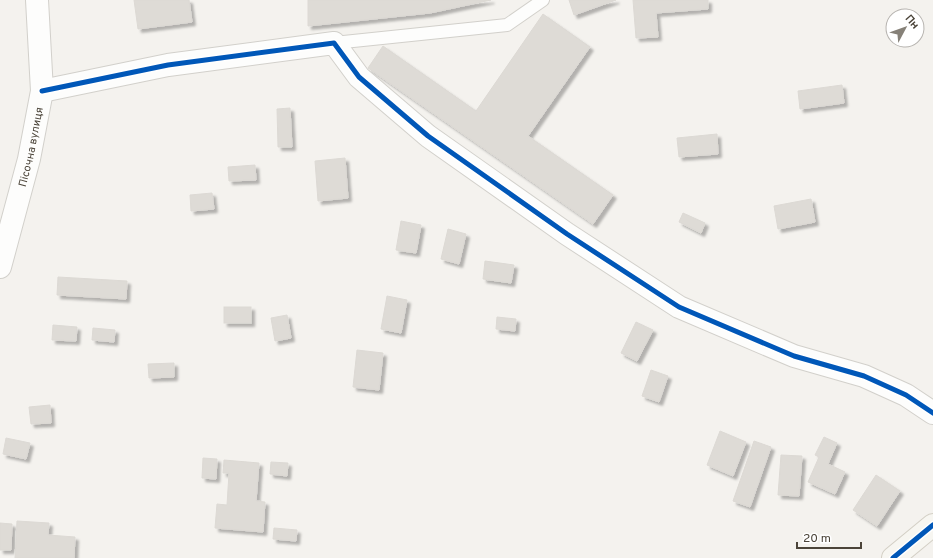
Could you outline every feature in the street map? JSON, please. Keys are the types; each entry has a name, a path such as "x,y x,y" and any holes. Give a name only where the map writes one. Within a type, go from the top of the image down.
{"street":[{"name":"Пісочна вулиця","path":"0,267 29,159 42,91 37,0"},
{"path":"42,91 168,65 334,43 359,77 428,136 567,234 679,307 794,356 864,376 906,395 933,413"},
{"path":"893,558 933,525"}],"lane":[{"path":"334,43 507,25 543,0"}],"building":[{"path":"134,0 189,0 192,22 138,29"},
{"path":"308,0 491,0 430,13 308,26"},
{"path":"569,0 616,0 574,15"},
{"path":"633,0 708,0 708,9 656,13 658,37 636,38"},
{"path":"543,14 590,47 528,136 613,195 593,224 368,68 383,46 476,111"},
{"path":"842,85 844,103 800,109 798,91"},
{"path":"290,108 292,147 278,147 277,109"},
{"path":"717,134 718,154 679,157 677,138"},
{"path":"345,158 348,198 318,201 315,161"},
{"path":"255,165 256,180 229,181 228,167"},
{"path":"212,193 214,209 191,211 190,195"},
{"path":"811,199 815,222 778,229 774,206"},
{"path":"683,213 705,223 701,233 679,222"},
{"path":"401,221 421,225 416,253 396,250"},
{"path":"448,229 466,234 459,264 441,259"},
{"path":"485,261 514,265 511,283 483,279"},
{"path":"58,277 127,281 126,299 57,295"},
{"path":"387,296 407,300 401,333 381,329"},
{"path":"224,307 251,307 251,323 224,323"},
{"path":"287,315 291,338 275,341 271,318"},
{"path":"497,317 516,319 515,331 496,329"},
{"path":"636,322 653,330 637,361 621,353"},
{"path":"53,325 77,327 76,341 52,340"},
{"path":"93,328 115,330 114,342 92,340"},
{"path":"357,350 383,353 379,390 353,387"},
{"path":"174,363 174,377 149,378 148,364"},
{"path":"651,370 668,376 659,402 642,396"},
{"path":"50,405 51,423 31,424 29,407"},
{"path":"720,431 746,442 733,476 707,465"},
{"path":"824,437 837,443 828,464 845,472 835,494 808,482 819,457 815,455"},
{"path":"6,438 30,443 26,459 3,454"},
{"path":"754,441 771,447 750,507 733,501"},
{"path":"781,455 802,456 799,496 778,495"},
{"path":"203,458 217,459 216,479 202,478"},
{"path":"224,460 259,463 256,501 265,502 263,532 215,528 217,504 227,505 229,473 223,473"},
{"path":"271,462 288,463 287,476 270,474"},
{"path":"876,475 900,491 877,526 853,510"},
{"path":"17,521 49,523 48,535 75,537 74,558 15,558"},
{"path":"0,523 12,524 11,550 0,550"},
{"path":"274,528 297,530 296,541 273,539"}],"cycle path":[{"path":"42,91 168,65 334,43 359,77 428,136 567,234 679,307 794,356 864,376 906,395 933,413"},
{"path":"893,558 933,525"}]}
